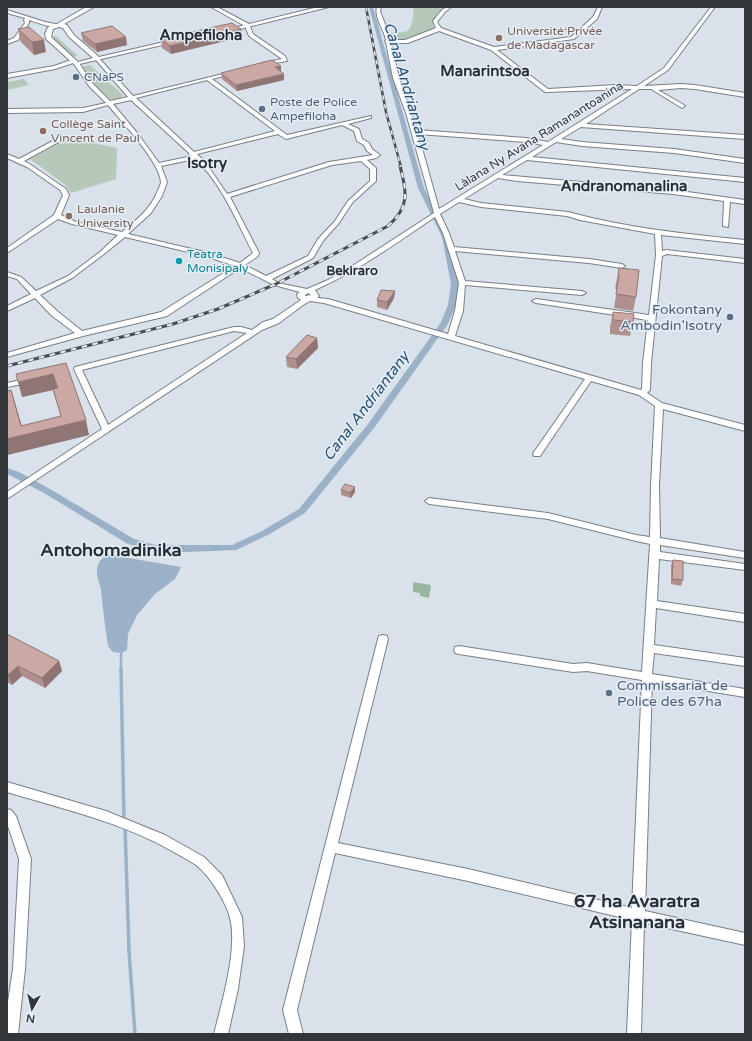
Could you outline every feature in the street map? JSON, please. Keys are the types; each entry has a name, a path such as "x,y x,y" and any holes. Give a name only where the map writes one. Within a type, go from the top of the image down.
{"main road":[{"path":"91,7 64,25 57,32 50,29 48,34 48,38 75,63 182,38"},
{"path":"44,23 64,25 96,7"},
{"path":"216,31 314,7"},
{"path":"245,24 326,7"},
{"path":"64,25 71,36 97,59"}],"street":[{"path":"213,7 245,24 251,35 283,57 285,60 260,66"},
{"path":"379,7 378,11 385,28 396,78 409,113 437,214 446,233 462,283 459,311 451,337"},
{"path":"449,7 442,11 435,22 439,28 496,49 547,91 639,87 696,87 745,95"},
{"path":"496,49 572,38 595,18 600,7"},
{"name":"Làlana Ny Avana Ramanantoanina","path":"312,293 666,69 713,7"},
{"path":"7,12 28,24 50,29"},
{"path":"7,43 16,38 28,24 44,23"},
{"path":"387,41 406,42 439,28"},
{"path":"7,355 81,334 164,314 240,265 254,258 256,253 226,196 204,164 131,97 97,59"},
{"path":"7,76 75,63 90,85 110,104 158,165 164,182 160,196 149,212 72,276 7,309"},
{"path":"7,110 83,110 237,71"},
{"path":"208,78 286,137 368,117"},
{"path":"651,88 682,106"},
{"path":"226,196 331,163 374,158 377,155 369,150 367,144 359,140 357,130 342,123"},
{"path":"580,124 745,137"},
{"path":"158,165 278,132"},
{"path":"414,132 674,151 745,161"},
{"path":"20,161 62,138"},
{"path":"7,156 20,161 63,189 66,198 57,216 7,251"},
{"path":"526,158 661,170 745,180"},
{"path":"266,279 311,257 320,240 336,222 350,202 373,181 373,168 362,159"},
{"path":"498,176 517,179 673,192 745,202"},
{"path":"458,200 568,214 580,218 658,233 745,242"},
{"path":"726,226 727,200"},
{"path":"57,216 74,223 121,235 207,254 240,265 266,279 312,293 325,302"},
{"path":"642,393 646,390 659,255 658,233"},
{"path":"450,249 589,261 622,266"},
{"path":"659,255 666,252 745,262"},
{"path":"7,274 19,278 54,313 81,334"},
{"path":"462,283 582,293"},
{"path":"292,288 304,299 325,302 451,337 642,393 659,405 745,428"},
{"path":"261,328 285,311 301,296 302,293 312,293"},
{"path":"7,496 253,332 276,321 308,299 313,298 312,293"},
{"path":"536,301 652,318"},
{"path":"106,429 74,370 234,329 253,332"},
{"path":"7,385 36,378"},
{"path":"537,454 589,378"},
{"path":"634,1034 647,676 655,555 655,485 659,405"},
{"path":"429,501 548,516 655,542 745,555"},
{"path":"655,555 745,567"},
{"path":"652,604 745,618"},
{"path":"296,1034 290,1010 383,639"},
{"path":"650,648 745,662"},
{"path":"459,650 573,668 587,667 647,676 745,693"},
{"path":"7,787 106,816 161,838 200,861 218,879 236,917 238,957 230,999 221,1034"},
{"path":"7,814 12,820 25,858 19,969 11,1034"},
{"path":"332,847 468,875 639,916 745,939"}],"green space":[{"path":"413,7 445,7 436,16 434,28 405,41 394,40 390,33 405,32 411,27"},
{"path":"56,36 77,56 66,58 45,38"},
{"path":"90,65 123,96 117,99 110,99 77,68"},
{"path":"24,79 29,85 7,90 7,82"},
{"path":"69,138 117,148 116,179 71,193 64,184 30,159"},
{"path":"413,582 431,585 429,598 420,596 420,593 413,592"}],"water":[{"path":"111,555 181,567 175,579 155,594 137,615 128,634 127,650 121,653 113,652 108,646 101,590 97,574 100,561 106,556"}],"building":[{"path":"232,23 241,29 170,46 161,39"},
{"path":"112,26 126,37 95,44 81,33"},
{"path":"29,27 44,40 32,42 18,29"},
{"path":"272,60 281,66 275,67 284,74 236,85 221,73"},
{"path":"619,268 639,270 636,297 616,294"},
{"path":"381,290 395,291 387,302 377,300"},
{"path":"613,312 634,314 633,322 613,320"},
{"path":"307,335 317,338 296,359 286,357"},
{"path":"66,363 86,420 7,439 7,391 11,390 21,426 61,416 53,389 58,388 53,374 18,382 16,374"},
{"path":"345,484 355,487 350,493 341,490"},
{"path":"673,560 683,561 683,580 672,579"},
{"path":"7,634 59,661 42,678 18,666 7,675"}],"waterway":[{"name":"Canal Andriantany","path":"7,471 16,474 47,491 131,542 156,548 233,548 265,533 302,511 371,426 444,324 452,305 455,284 445,237 421,188 371,7"},
{"path":"555,35 572,26"},
{"path":"494,49 524,71"},
{"path":"121,653 121,669"},
{"path":"121,669 124,821"},
{"path":"125,826 129,951 135,1034"}],"railway":[{"path":"366,7 386,112 401,167"},
{"path":"7,366 173,324 218,309 276,284 388,226 400,212 405,199 404,184 400,166"}],"place":[{"name":"Université Privée de Madagascar","path":"499,38"},
{"name":"CNaPS","path":"76,77"},
{"name":"Poste de Police Ampefiloha","path":"262,109"},
{"name":"Collège Saint Vincent de Paul","path":"43,131"},
{"name":"Laulanie University","path":"69,216"},
{"name":"Teatra Monisipaly","path":"179,261"},
{"name":"Fokontany Ambodin'Isotry","path":"730,317"},
{"name":"Commissariat de Police des 67ha","path":"609,693"}],"district":[{"name":"Ampefiloha","path":"201,35"},
{"name":"Manarintsoa","path":"485,71"},
{"name":"Isotry","path":"207,163"},
{"name":"Andranomanalina","path":"624,186"},
{"name":"Bekiraro","path":"352,270"},
{"name":"Antohomadinika","path":"111,550"},
{"name":"67 ha Avaratra Atsinanana","path":"637,911"}]}
